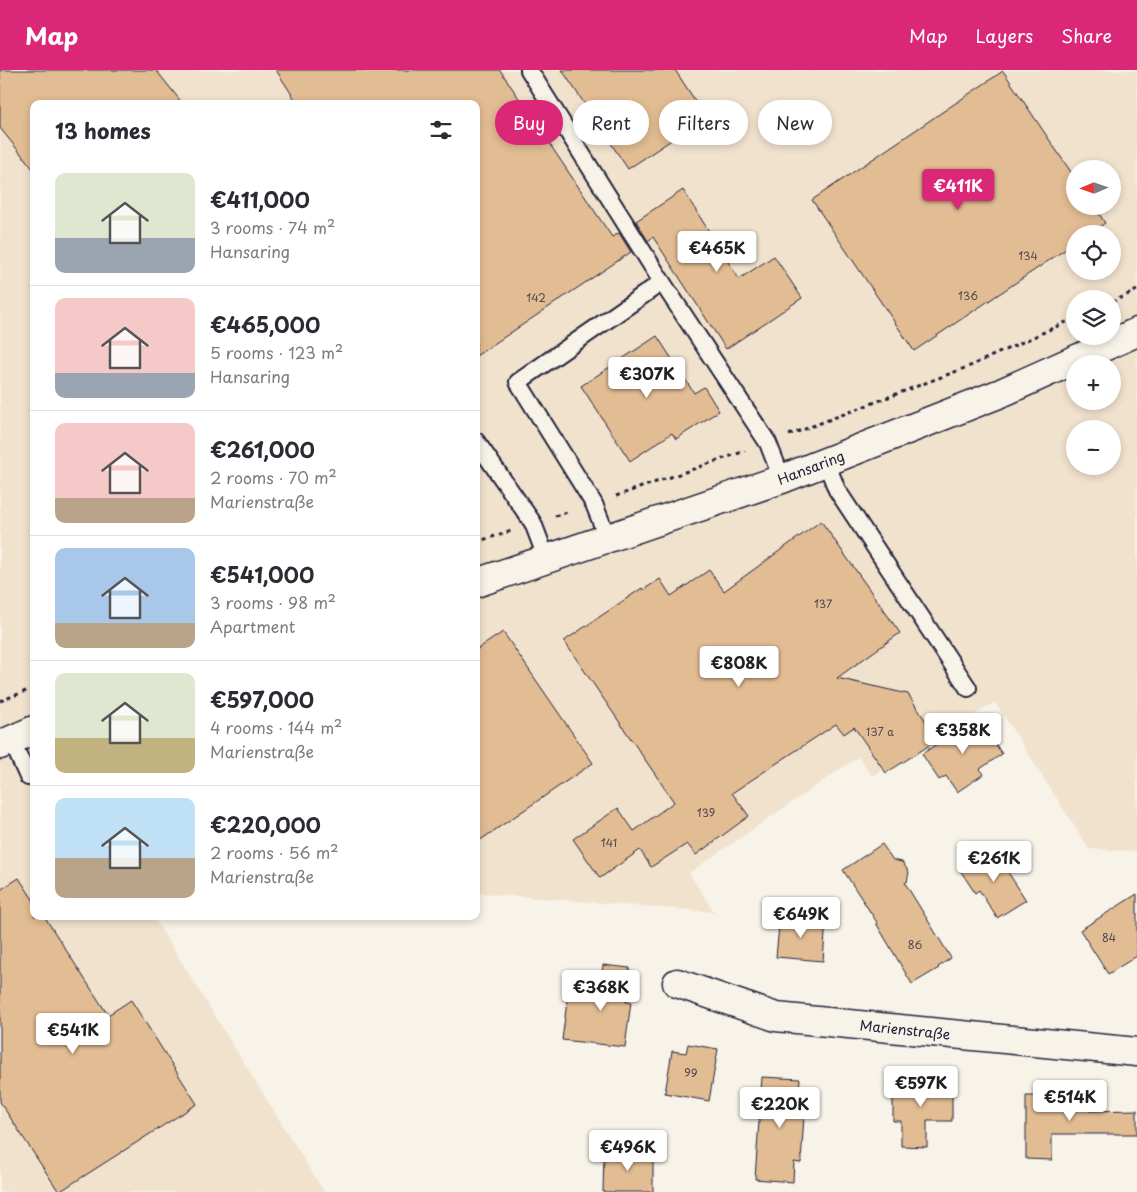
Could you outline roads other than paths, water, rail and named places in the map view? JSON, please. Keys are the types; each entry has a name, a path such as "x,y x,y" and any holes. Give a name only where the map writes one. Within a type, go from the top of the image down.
{"street":[{"name":"Hansaring","path":"480,582 782,479 1001,393 1137,332"},
{"name":"Marienstraße","path":"677,983 776,1017 1137,1052"}],"lane":[{"path":"529,70 662,282 768,443 782,479"},
{"path":"608,539 594,504 518,382 662,282"},
{"path":"480,447 533,524 547,560"},
{"path":"826,462 837,490 968,688"},
{"path":"15,738 28,777"}]}
